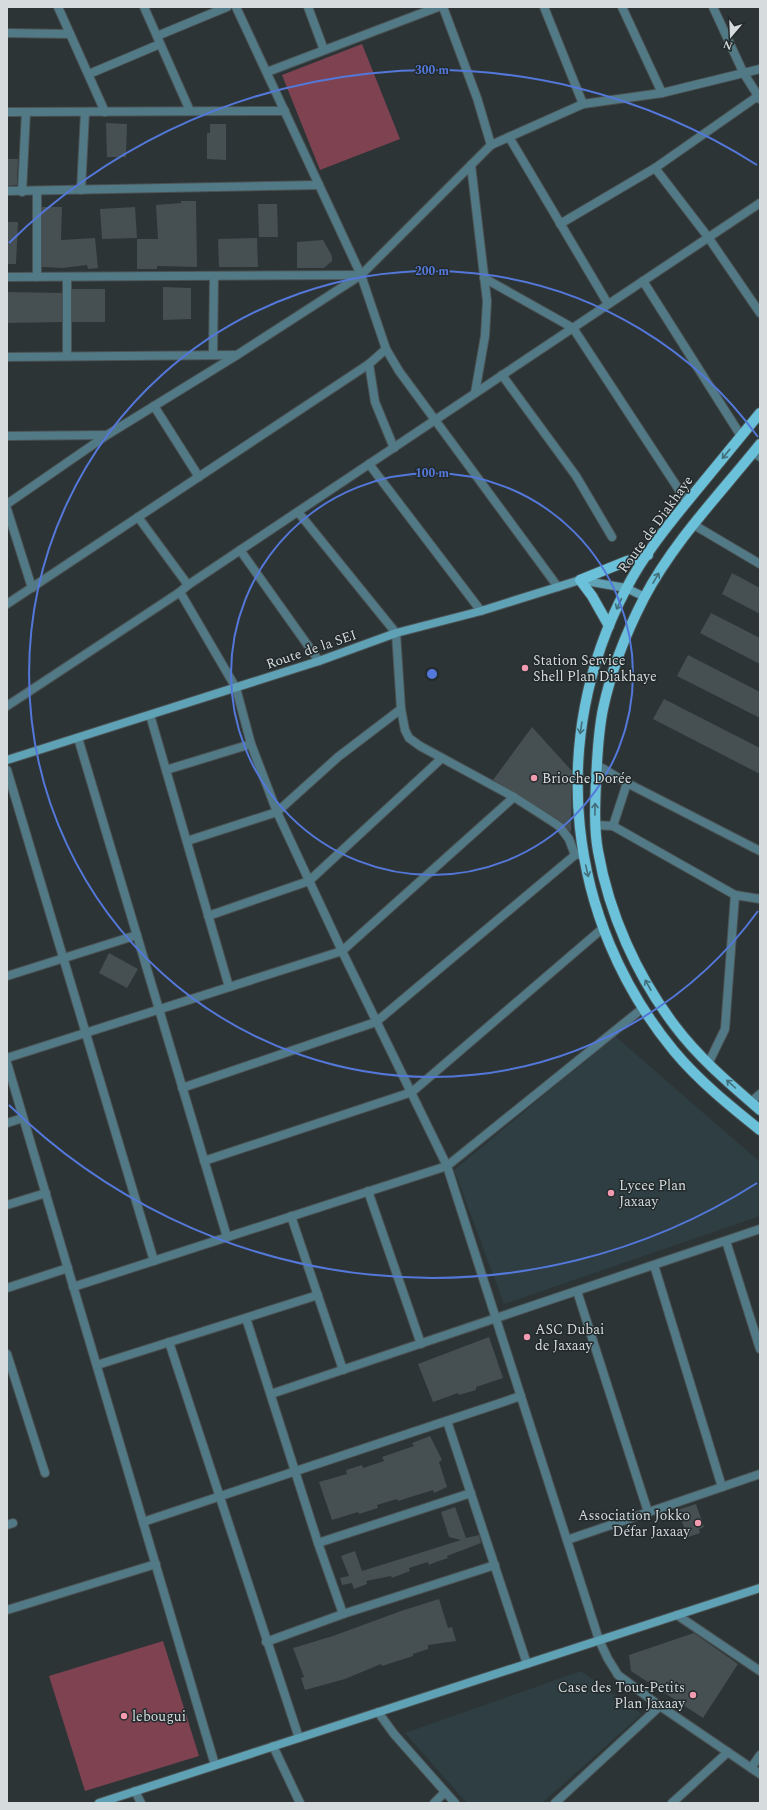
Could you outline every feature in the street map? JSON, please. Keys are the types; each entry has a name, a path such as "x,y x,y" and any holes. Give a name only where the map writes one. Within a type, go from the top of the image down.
{"main road":[{"name":"Route de Diakhaye","path":"760,413 687,502 648,554 626,588 609,626 587,693 580,733 577,773 579,855 596,910 626,980 657,1029 685,1063 760,1130"},
{"path":"758,451 694,525 662,567 627,633 608,691 600,730 595,825 603,872 617,918 633,959 654,996 675,1027 708,1064 760,1110"},
{"path":"609,626 592,596 580,580 648,554"}],"street":[{"path":"58,7 105,112"},
{"path":"144,7 190,111"},
{"path":"89,74 226,7"},
{"path":"236,7 361,275 386,348 399,370 558,587"},
{"path":"308,7 324,50"},
{"path":"267,72 438,7"},
{"path":"443,7 477,98 492,145"},
{"path":"544,7 583,104"},
{"path":"622,7 662,93"},
{"path":"560,224 655,168 759,97 743,72 713,7"},
{"path":"7,33 70,34"},
{"path":"7,504 107,435 237,355 361,275 492,145 583,104 662,93 760,69"},
{"path":"7,112 285,111"},
{"path":"22,192 26,112"},
{"path":"81,190 85,112"},
{"path":"509,137 608,304"},
{"path":"471,165 487,301 485,336 476,393"},
{"path":"655,168 708,238 760,313"},
{"path":"7,192 319,186"},
{"path":"37,191 37,277"},
{"path":"7,706 180,592 240,550 760,202"},
{"path":"7,276 361,275"},
{"path":"214,276 214,355"},
{"path":"67,277 67,356"},
{"path":"484,278 573,328 687,502"},
{"path":"643,281 741,436"},
{"path":"7,604 369,364 386,348"},
{"path":"7,357 237,355"},
{"path":"369,364 375,402 394,448"},
{"path":"502,375 576,476 612,537"},
{"path":"154,406 199,476"},
{"path":"7,436 107,435"},
{"path":"369,464 481,611"},
{"path":"7,509 32,588"},
{"path":"182,1088 376,1022 579,855 560,827 514,797 420,746 409,738 405,730 402,708 396,633 298,512"},
{"path":"138,517 188,585"},
{"path":"694,525 760,564"},
{"path":"240,550 319,661"},
{"name":"Route de la SEI","path":"7,760 319,661 396,633 481,611 580,580 626,588 645,597"},
{"path":"180,592 236,688 251,744 277,812 376,1022 412,1092 447,1166 599,1640 608,1660 618,1675 660,1706 760,1774"},
{"path":"187,841 277,812 338,757 402,708"},
{"path":"150,715 229,987"},
{"path":"78,738 227,1237"},
{"path":"166,770 251,744"},
{"path":"208,916 309,881 442,758"},
{"path":"597,765 627,783 760,851"},
{"path":"7,770 154,1260"},
{"path":"614,826 627,783"},
{"path":"7,1058 342,951 514,797"},
{"path":"595,825 614,826 735,895 760,899"},
{"path":"708,1064 725,1029 735,895"},
{"path":"204,1160 412,1092 603,928"},
{"path":"7,976 137,935"},
{"path":"73,1287 447,1166 643,1008"},
{"path":"7,1063 215,1765"},
{"path":"751,1102 760,1094"},
{"path":"7,1123 23,1118"},
{"path":"368,1191 421,1344"},
{"path":"7,1205 46,1193"},
{"path":"291,1216 344,1370"},
{"path":"271,1394 760,1229"},
{"path":"726,1241 760,1349"},
{"path":"654,1265 722,1487"},
{"path":"7,1288 68,1268"},
{"path":"577,1291 648,1512"},
{"path":"97,1365 318,1294"},
{"path":"246,1318 318,1543 343,1614"},
{"path":"169,1342 221,1496 266,1642 299,1738"},
{"path":"7,1354 45,1473"},
{"path":"143,1522 521,1396"},
{"path":"447,1421 527,1664"},
{"path":"567,1540 760,1474"},
{"path":"318,1543 471,1493"},
{"path":"7,1610 156,1564"},
{"path":"266,1642 343,1614 495,1566"},
{"path":"99,1803 760,1588"},
{"path":"676,1615 760,1671"},
{"path":"555,1803 660,1706"},
{"path":"378,1712 455,1803"},
{"path":"273,1746 300,1803"},
{"path":"672,1803 728,1752"},
{"path":"751,1768 760,1755"},
{"path":"135,1791 141,1803"},
{"path":"434,1803 445,1792"}],"shaded area":[{"path":"362,44 400,139 320,170 282,75"},
{"name":"Lycee Plan Jaxaay","path":"615,1036 760,1162 760,1216 504,1304 454,1170"},
{"name":"lebougui","path":"163,1641 199,1756 85,1791 49,1676"},
{"path":"581,1671 642,1714 542,1803 467,1803 405,1733"}],"building":[{"path":"106,123 127,124 126,157 107,157"},
{"path":"210,124 226,124 226,160 207,159 207,133 210,133"},
{"path":"7,159 18,159 17,185 7,186"},
{"path":"181,201 196,201 197,267 157,266 157,269 137,269 137,239 158,239 156,205 181,203"},
{"path":"258,204 277,204 278,237 259,237"},
{"path":"42,207 62,207 61,240 95,238 98,268 88,269 87,265 63,268 42,267"},
{"path":"135,207 137,238 102,239 100,209"},
{"path":"7,222 18,222 16,264 7,264"},
{"path":"257,238 258,267 219,267 218,239"},
{"path":"323,240 332,256 332,261 324,268 297,268 297,242"},
{"path":"163,287 191,288 191,319 163,320"},
{"path":"72,289 105,289 105,322 72,322"},
{"path":"7,292 62,293 62,322 7,323"},
{"path":"732,573 760,588 760,614 722,594"},
{"path":"711,613 760,638 760,664 700,633"},
{"path":"688,655 760,692 760,718 677,676"},
{"path":"664,699 760,748 760,774 653,719"},
{"name":"Brioche Dorée","path":"532,727 572,771 571,832 556,818 493,780"},
{"path":"109,953 138,969 127,988 99,973"},
{"path":"489,1337 503,1378 476,1387 476,1390 459,1395 458,1393 433,1402 418,1364"},
{"path":"430,1436 442,1460 439,1462 447,1487 434,1493 433,1490 398,1501 397,1499 377,1505 378,1508 332,1520 319,1482 347,1474 346,1470 362,1465 363,1468 384,1461 382,1457 414,1446 412,1443"},
{"path":"696,1504 704,1527 699,1529 700,1533 688,1537 677,1510"},
{"path":"455,1507 466,1538 479,1535 481,1543 447,1556 448,1558 429,1565 428,1562 409,1568 410,1571 392,1578 391,1576 366,1581 367,1584 354,1589 352,1583 342,1585 340,1578 349,1576 341,1556 355,1551 362,1571 461,1540 449,1537 441,1512"},
{"path":"439,1599 448,1628 452,1627 456,1641 428,1645 428,1649 413,1654 413,1656 382,1666 381,1664 345,1679 305,1690 301,1678 304,1677 293,1648 333,1636"},
{"name":"Case des Tout-Petits Plan Jaxaay","path":"694,1633 738,1664 703,1718 631,1671 629,1655"}],"place":[{"name":"Station Service Shell Plan Diakhaye","path":"525,668"},
{"name":"Brioche Dorée","path":"534,778"},
{"name":"Lycee Plan Jaxaay","path":"611,1193"},
{"name":"ASC Dubai de Jaxaay","path":"527,1337"},
{"name":"Association Jokko Défar Jaxaay","path":"698,1523"},
{"name":"Case des Tout-Petits Plan Jaxaay","path":"693,1695"},
{"name":"lebougui","path":"124,1716"}]}
